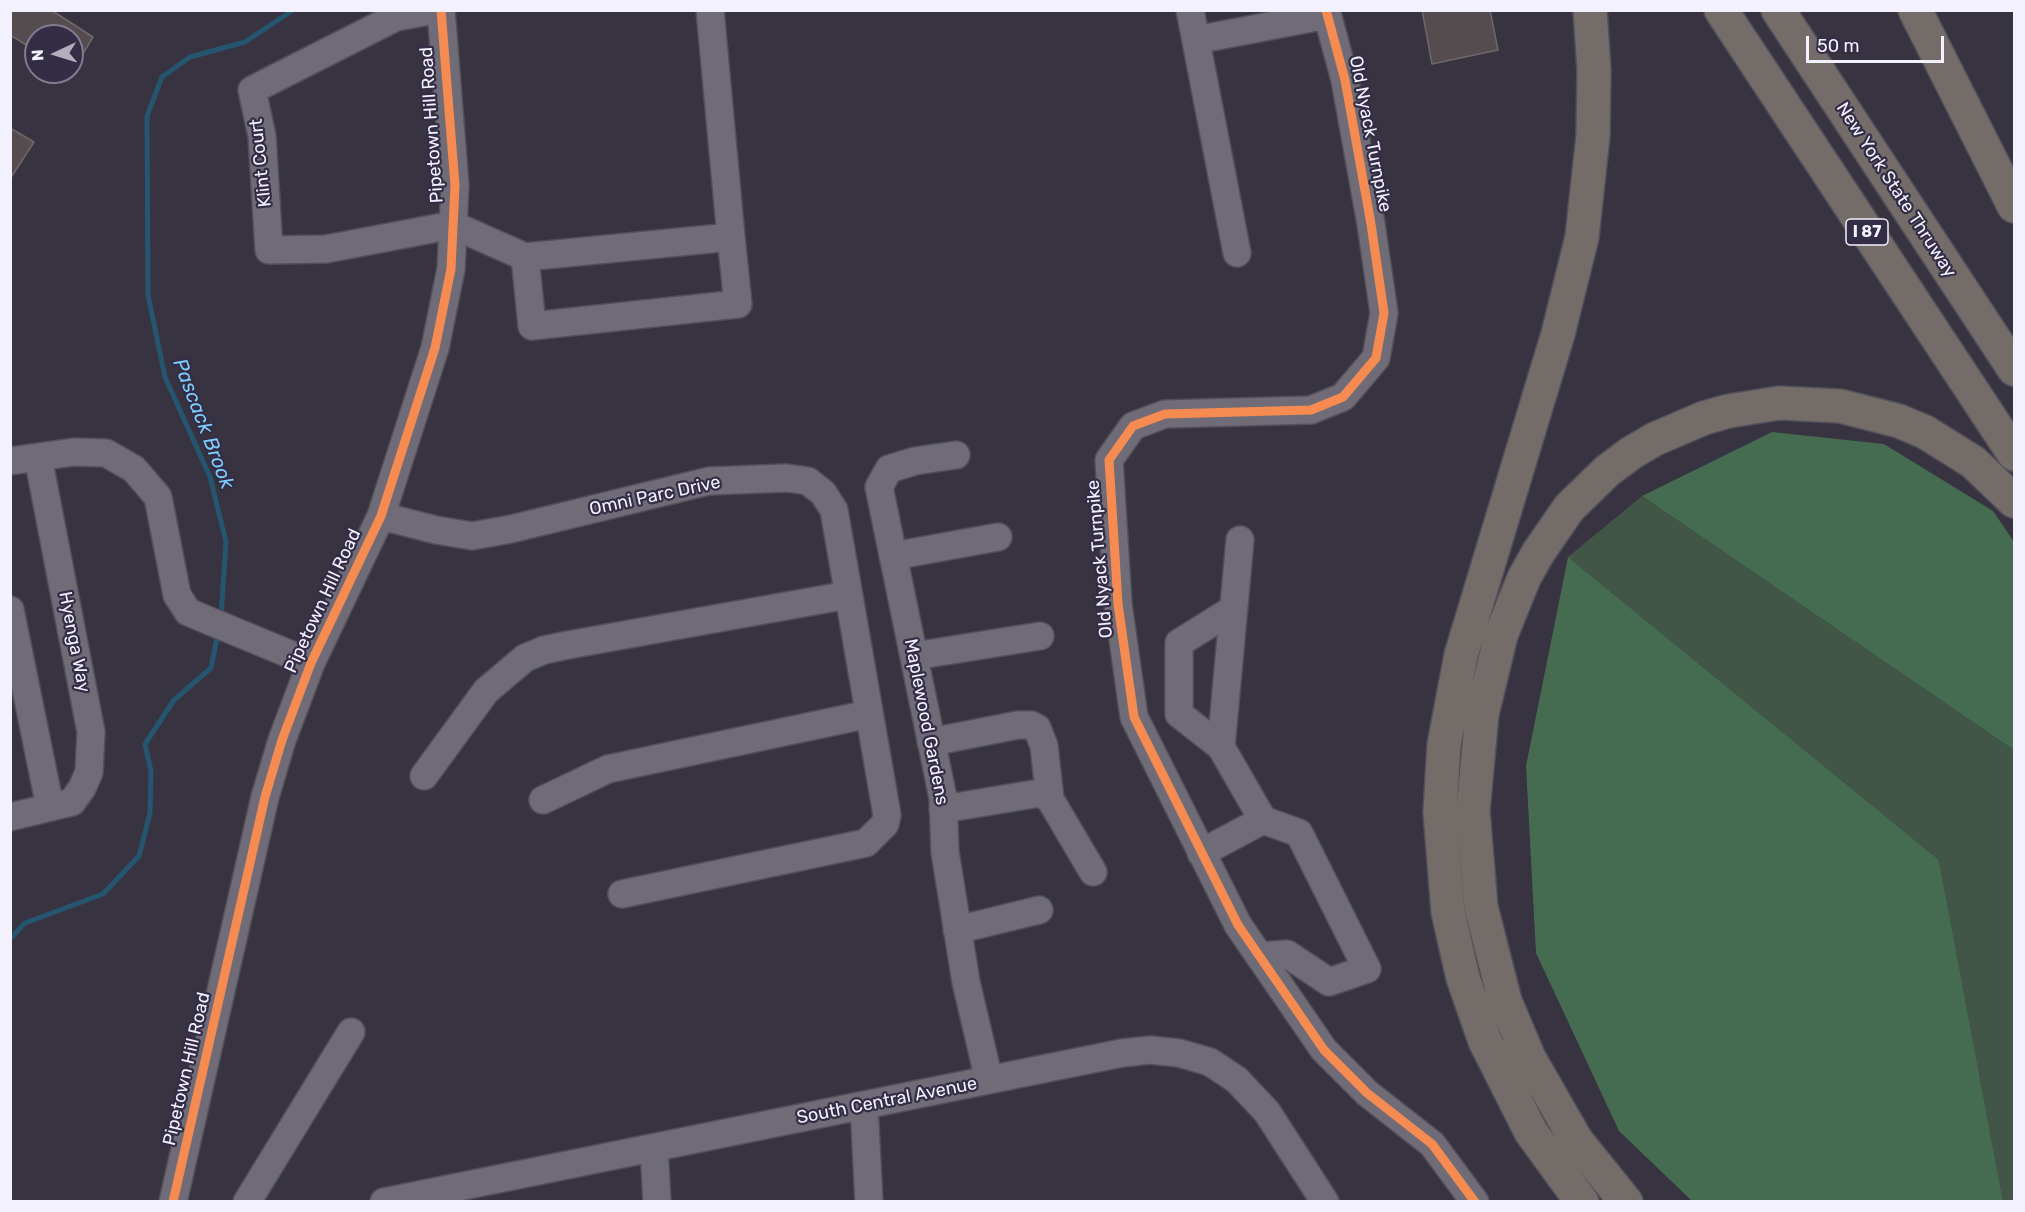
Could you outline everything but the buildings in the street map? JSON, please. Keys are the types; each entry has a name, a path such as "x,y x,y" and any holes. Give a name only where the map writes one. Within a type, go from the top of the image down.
{"highway":[{"path":"1582,1202 1531,1132 1498,1072 1481,1031 1463,978 1448,912 1440,812 1444,745 1461,655 1561,323 1582,237 1594,125 1594,70 1590,10"},
{"name":"I 87","path":"1720,10 2014,454"},
{"name":"New York State Thruway","path":"1778,10 2014,369"},
{"path":"1915,10 2014,206"},
{"path":"1626,1202 1570,1131 1528,1058 1505,1000 1481,907 1473,811 1480,725 1501,635 1533,561 1569,508 1606,471 1631,453 1681,427 1754,406 1779,403 1830,405 1899,421 1949,445 1973,462 2014,501"}],"street":[{"name":"Klint Court","path":"435,10 396,16 252,90 262,136 269,250 326,249 453,225"},
{"name":"Pipetown Hill Road","path":"173,1202 265,797 282,740 311,663 381,516 435,348 451,269 455,185 441,10"},
{"path":"525,257 532,327 738,304 710,10"},
{"path":"1190,10 1237,253"},
{"path":"1196,40 1327,13"},
{"name":"Old Nyack Turnpike","path":"1327,13 1345,80 1363,163 1384,314 1377,358 1343,397 1311,410 1165,414 1133,426 1109,460 1118,604 1134,717 1238,925 1324,1050 1367,1093 1432,1144 1475,1202"},
{"path":"453,225 525,257 731,237"},
{"path":"10,461 74,452 106,453 134,469 158,497 177,595 188,612 267,647 311,663"},
{"name":"Maplewood Gardens","path":"956,455 915,461 889,469 879,487 943,809 945,852 966,982 989,1080"},
{"name":"Hyenga Way","path":"10,817 72,802 89,772 91,732 38,457"},
{"name":"Omni Parc Drive","path":"381,516 436,530 472,536 511,529 709,482 787,478 808,481 823,493 834,510 887,815 885,824 866,843 622,894"},
{"path":"893,556 998,537"},
{"path":"1221,747 1239,540"},
{"path":"424,776 486,691 499,677 534,654 568,645 848,595"},
{"path":"10,610 50,807"},
{"path":"1232,610 1179,644 1179,714 1221,747 1263,820 1299,833 1367,969 1329,982 1287,954 1261,956"},
{"path":"914,656 1040,636"},
{"path":"543,800 608,769 869,714"},
{"path":"931,742 1018,725 1031,725 1037,728 1044,746 1050,799 1093,872"},
{"path":"943,809 1040,793 1050,799"},
{"path":"1202,853 1263,820"},
{"path":"957,930 1039,910"},
{"path":"247,1202 351,1032"},
{"name":"South Central Avenue","path":"384,1202 451,1196 654,1148 1150,1050 1179,1053 1210,1062 1238,1080 1267,1112 1325,1202"},
{"path":"864,1105 869,1202"},
{"path":"654,1148 657,1202"}],"green space":[{"path":"1772,432 1884,444 1993,511 2014,542 2014,750 1642,496"},
{"path":"1642,496 2014,750 2014,1201 2003,1201 1939,860 1568,557"},
{"path":"1568,557 1939,860 2003,1201 1692,1201 1619,1131 1536,953 1526,766"}],"waterway":[{"name":"Pascack Brook","path":"221,617 226,542 210,477 165,377 148,295 147,116 162,77 190,57 245,42 293,10"},
{"name":"Pascack Brook","path":"10,939 25,923 103,894 139,856 150,813 151,771 145,744 174,700 211,668 218,632"}],"cycle path":[{"path":"173,1202 265,797 282,740 311,663 381,516 435,348 451,269 455,185 441,10"},
{"path":"1326,10 1345,80 1371,224 1384,313 1376,358 1343,397 1311,410 1165,414 1133,426 1109,460 1118,604 1134,717 1238,925 1324,1050 1367,1093 1432,1144 1475,1202"}]}
